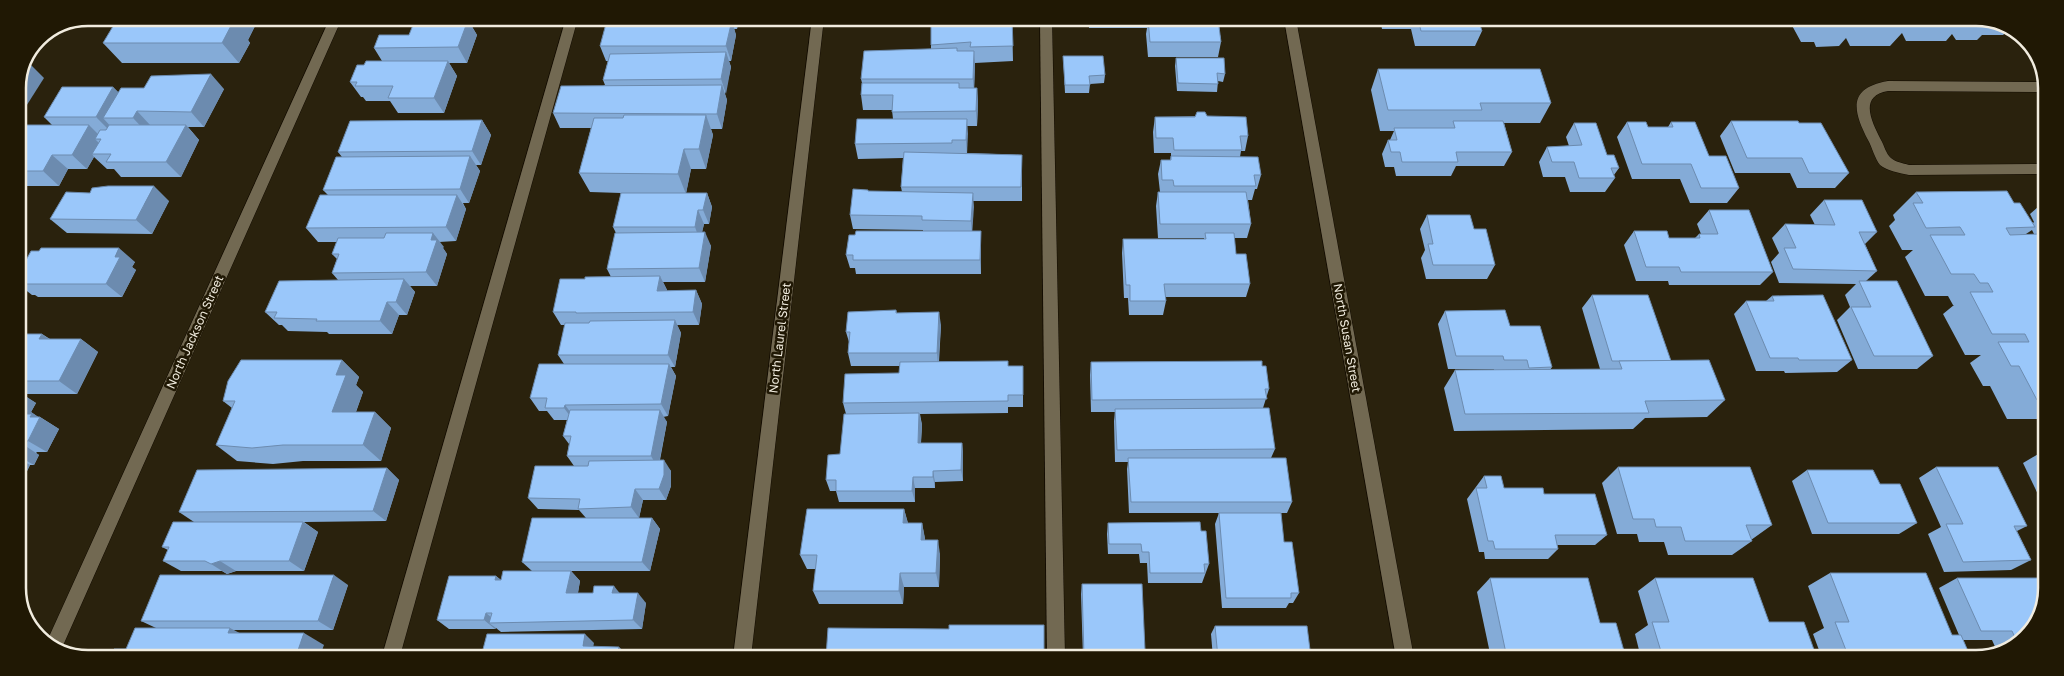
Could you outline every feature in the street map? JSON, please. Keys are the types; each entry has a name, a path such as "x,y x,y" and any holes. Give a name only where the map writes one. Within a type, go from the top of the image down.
{"street":[{"name":"North Jackson Street","path":"56,640 332,26"},
{"path":"392,650 570,26"},
{"name":"North Laurel Street","path":"743,650 817,26"},
{"path":"1046,26 1056,650"},
{"name":"North Susan Street","path":"1291,26 1404,650"},
{"path":"2038,87 1888,86 1876,88 1868,93 1863,110 1864,119 1885,160 1894,166 1909,170 2038,169"}],"building":[{"path":"113,26 231,26 222,43 103,43"},
{"path":"413,26 466,26 458,47 374,48 379,35 409,35"},
{"path":"605,26 731,26 726,46 600,46"},
{"path":"931,26 1012,26 1013,46 970,47 971,42 931,45"},
{"path":"1149,26 1219,26 1221,42 1150,42"},
{"path":"1420,26 1480,26 1482,31 1421,31"},
{"path":"957,48 957,51 974,51 973,79 861,79 864,51"},
{"path":"726,52 721,79 603,80 610,54"},
{"path":"1063,56 1103,56 1105,75 1089,76 1090,85 1065,85"},
{"path":"1176,58 1224,58 1225,74 1217,73 1218,84 1178,83"},
{"path":"366,61 448,61 434,98 388,98 393,86 355,86 357,82 350,82 357,65 364,65"},
{"path":"1378,69 1540,69 1551,103 1480,103 1482,110 1388,110"},
{"path":"211,74 191,112 137,111 133,118 103,118 121,88 144,88 151,76"},
{"path":"862,83 959,83 959,88 977,88 976,111 892,112 893,95 861,95"},
{"path":"722,85 717,114 553,113 561,86"},
{"path":"62,87 113,87 96,117 44,117"},
{"path":"1197,112 1205,112 1207,116 1246,117 1248,136 1240,136 1242,150 1174,150 1173,138 1156,138 1155,117 1195,117"},
{"path":"624,115 706,115 699,149 684,149 678,174 579,173 594,118 623,118"},
{"path":"857,119 967,119 966,140 952,140 952,143 855,144"},
{"path":"482,120 472,151 338,152 350,121"},
{"path":"1453,121 1503,121 1512,152 1456,152 1458,162 1402,162 1400,152 1391,152 1388,140 1397,140 1394,128 1455,128"},
{"path":"1731,121 1821,123 1849,173 1809,173 1802,158 1747,158"},
{"path":"1627,122 1646,122 1648,127 1673,127 1671,122 1695,122 1709,156 1726,156 1739,188 1701,188 1691,164 1642,164"},
{"path":"1574,123 1596,123 1607,155 1614,155 1619,168 1611,168 1615,178 1579,178 1574,162 1552,162 1547,147 1582,145"},
{"path":"26,125 89,125 72,155 52,155 43,171 26,171"},
{"path":"109,125 186,125 166,162 106,162 111,154 92,154 101,139 95,139 100,130 106,130"},
{"path":"904,152 1022,155 1021,187 901,187"},
{"path":"470,156 460,189 323,190 336,157"},
{"path":"1171,156 1258,157 1261,175 1254,175 1256,186 1174,186 1173,180 1162,180 1161,160 1171,160"},
{"path":"154,186 136,220 50,219 66,192 90,193 92,188"},
{"path":"853,189 973,193 971,221 922,220 922,216 850,215"},
{"path":"2007,191 2014,203 2020,203 2035,227 2006,228 2010,235 2038,234 2038,400 2019,366 2011,366 1998,342 2029,342 2025,334 1992,334 1970,292 1993,292 1988,283 1980,283 1974,274 1951,274 1930,235 1965,235 1960,227 1926,228 1913,203 1923,203 1916,192"},
{"path":"1158,192 1246,192 1251,224 1160,224"},
{"path":"621,193 707,193 703,210 698,210 695,227 613,227"},
{"path":"320,195 457,195 446,227 306,228"},
{"path":"1824,200 1862,200 1877,232 1859,232 1877,271 1793,269 1784,248 1796,248 1785,224 1835,225"},
{"path":"1709,210 1749,210 1773,272 1681,272 1679,267 1646,267 1634,231 1667,231 1669,238 1700,238 1699,234 1718,234"},
{"path":"1427,215 1470,215 1474,229 1486,229 1495,265 1433,265 1428,244 1433,244"},
{"path":"856,231 981,231 980,260 853,260 853,255 846,255 849,235 855,235"},
{"path":"705,232 699,268 607,269 615,233"},
{"path":"386,233 433,233 431,240 437,240 426,272 332,273 339,254 332,254 338,238 384,238"},
{"path":"1205,233 1234,233 1236,254 1246,254 1250,284 1164,284 1166,301 1130,301 1130,285 1126,285 1123,239 1206,239"},
{"path":"41,248 119,248 115,257 120,257 106,284 26,284 26,260 31,251 39,251"},
{"path":"660,276 657,291 696,290 693,312 553,312 560,279"},
{"path":"404,279 396,302 387,302 380,321 316,321 317,319 274,318 277,312 265,312 279,281"},
{"path":"1859,281 1897,281 1933,356 1874,356 1851,307 1871,307"},
{"path":"1592,295 1648,295 1671,361 1612,361"},
{"path":"1823,295 1852,360 1770,358 1746,301 1774,301 1772,296"},
{"path":"896,310 896,313 939,312 937,353 848,353 850,332 846,332 848,312"},
{"path":"1505,310 1510,326 1540,326 1552,367 1529,368 1527,360 1504,360 1503,356 1456,356 1445,311"},
{"path":"675,320 668,355 558,355 565,323"},
{"path":"26,334 42,334 39,339 81,339 59,381 26,381"},
{"path":"241,360 342,360 336,375 346,375 332,412 375,412 363,445 283,445 252,448 216,445 235,401 223,401 228,381"},
{"path":"1709,360 1725,400 1645,401 1649,413 1465,414 1455,370 1622,369 1619,361"},
{"path":"1008,361 1008,366 1023,366 1023,395 1008,395 1008,401 843,403 845,374 899,373 900,362"},
{"path":"1262,361 1262,366 1266,366 1269,389 1265,389 1267,399 1092,400 1091,362"},
{"path":"539,364 669,364 661,404 565,405 564,408 545,408 547,398 530,398"},
{"path":"1269,408 1275,449 1117,450 1115,409"},
{"path":"570,410 660,410 651,456 567,456 571,436 563,436"},
{"path":"919,413 918,443 962,443 961,470 933,471 933,477 913,477 912,491 836,491 836,480 826,480 828,455 840,454 844,414"},
{"path":"26,414 32,414 30,417 40,417 28,441 26,441"},
{"path":"1128,458 1286,458 1292,502 1131,502"},
{"path":"664,460 664,475 659,489 635,489 631,507 578,509 580,499 528,498 535,466 588,466 589,461"},
{"path":"1618,467 1750,467 1772,525 1746,525 1752,541 1685,541 1681,527 1656,527 1654,519 1633,519"},
{"path":"1936,467 1998,467 2027,526 2014,526 2031,560 1963,562 1946,524 1963,524"},
{"path":"387,468 373,511 179,512 197,470"},
{"path":"1807,470 1873,470 1880,484 1900,484 1917,523 1828,523"},
{"path":"1484,476 1501,476 1504,488 1543,488 1544,494 1595,494 1607,535 1555,535 1558,549 1495,549 1493,541 1488,541 1476,488 1487,488"},
{"path":"807,509 904,509 903,523 922,523 921,540 938,540 936,573 900,573 899,591 813,591 817,555 800,555"},
{"path":"1219,513 1281,513 1284,542 1292,542 1299,593 1291,593 1291,598 1226,598"},
{"path":"532,518 652,518 642,562 522,562"},
{"path":"173,522 303,522 289,561 220,561 211,564 205,561 163,561 169,547 162,547"},
{"path":"1200,522 1201,531 1206,531 1209,564 1204,564 1205,573 1150,573 1149,552 1142,552 1141,544 1109,544 1108,523"},
{"path":"503,571 571,571 566,593 593,593 594,586 614,586 612,593 638,593 633,620 489,623 492,613 486,613 484,620 437,620 449,576 496,576 495,580 501,580"},
{"path":"1830,573 1926,573 1952,635 1961,635 1968,650 1846,650 1835,622 1849,622"},
{"path":"160,575 334,575 318,621 141,621"},
{"path":"1490,578 1588,578 1600,623 1616,623 1624,650 1505,650"},
{"path":"1655,578 1753,578 1769,622 1804,622 1814,650 1661,650 1652,622 1669,622"},
{"path":"1957,578 2038,578 2036,604 2027,622 2014,636 2012,631 1981,631"},
{"path":"1082,584 1142,584 1145,650 1084,650"},
{"path":"949,625 1044,625 1044,650 826,650 828,628 949,629"},
{"path":"1215,626 1307,626 1310,650 1217,650"},
{"path":"135,628 230,628 228,633 304,633 298,650 114,650 126,649"},
{"path":"487,634 585,634 583,646 619,647 618,650 483,650"}]}
